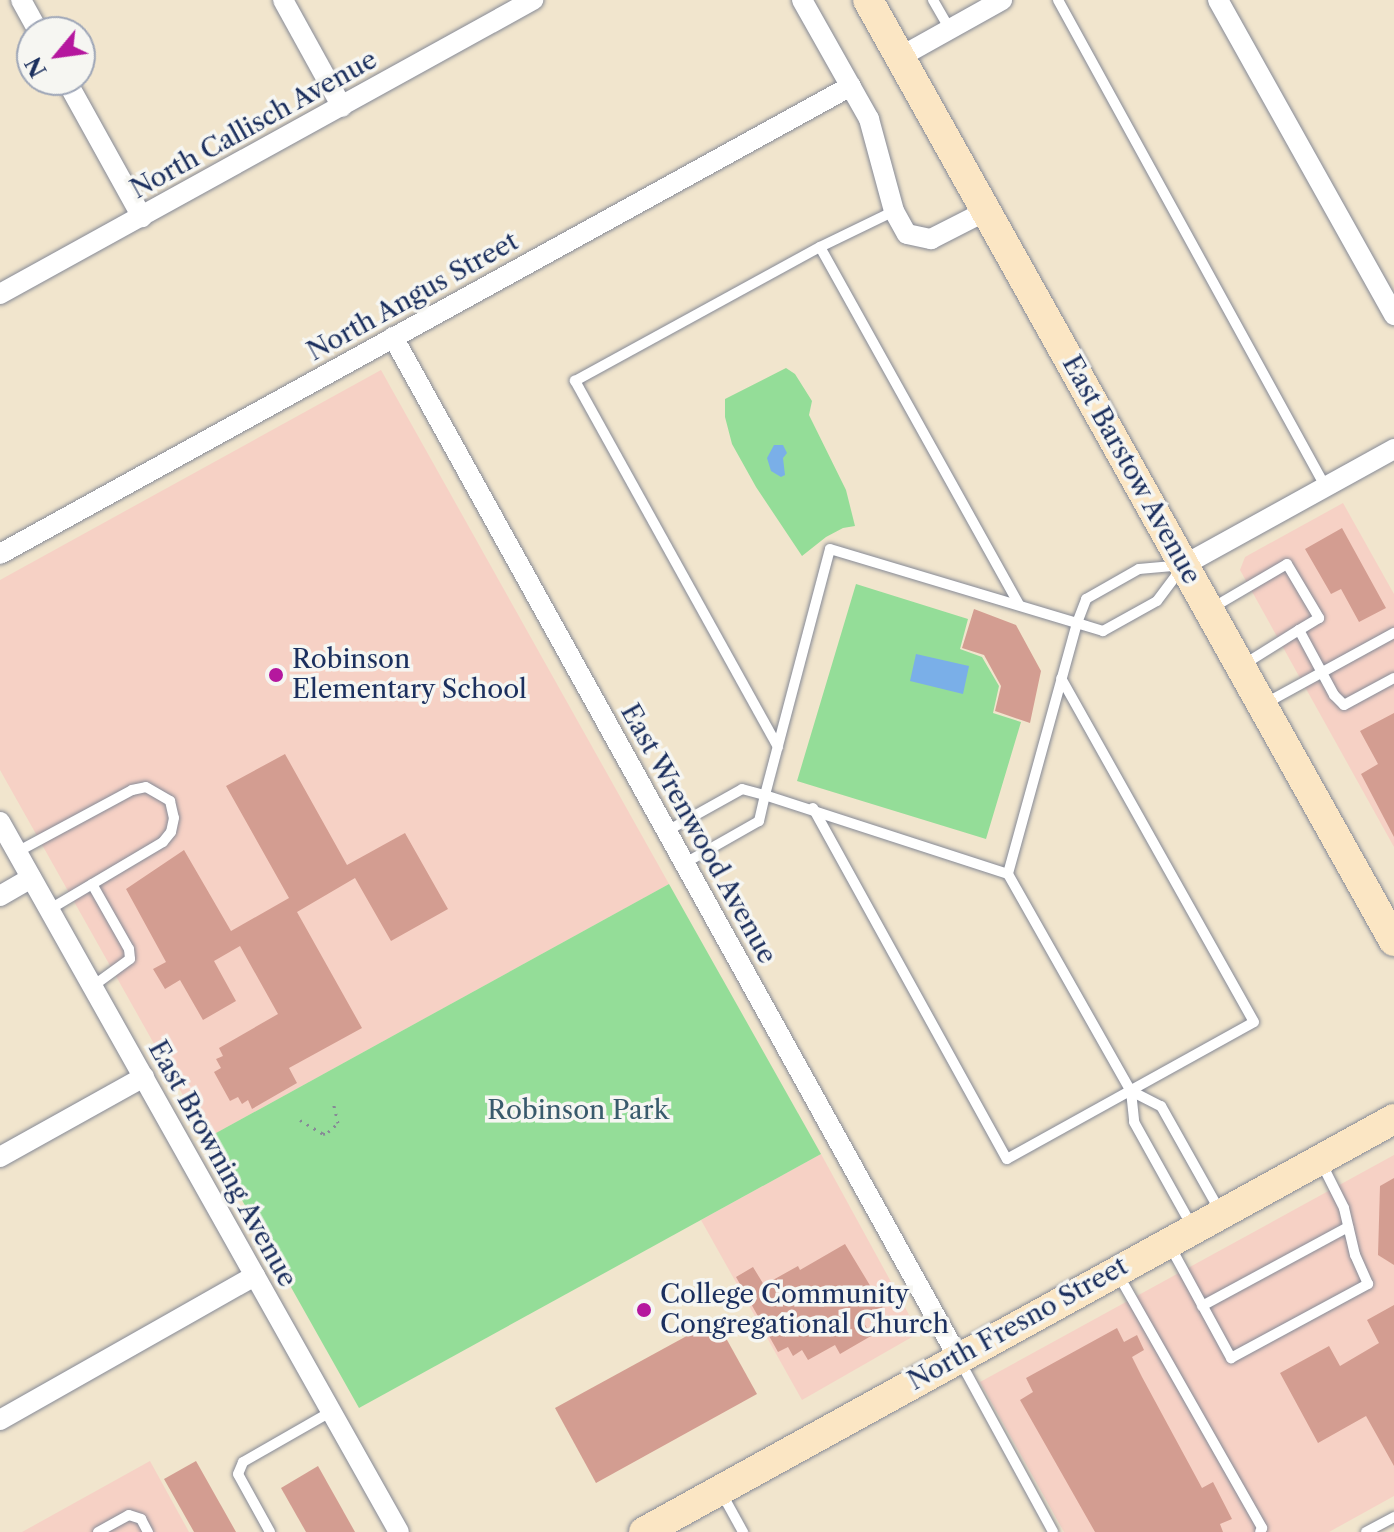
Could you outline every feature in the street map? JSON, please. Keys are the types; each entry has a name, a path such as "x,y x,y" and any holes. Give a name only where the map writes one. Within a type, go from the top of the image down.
{"main road":[{"name":"East Barstow Avenue","path":"868,0 1262,705 1392,931"},
{"name":"North Fresno Street","path":"644,1532 1220,1212 1394,1119"}],"street":[{"path":"283,0 342,107"},
{"name":"North Callisch Avenue","path":"0,294 533,0"},
{"path":"802,0 876,135 894,211 907,234 931,239 986,211"},
{"path":"900,57 1002,0"},
{"path":"1218,0 1394,315"},
{"name":"North Angus Street","path":"0,554 851,86"},
{"path":"75,96 142,217"},
{"name":"East Wrenwood Avenue","path":"393,337 958,1357"},
{"path":"1184,565 1394,449"},
{"name":"East Browning Avenue","path":"0,822 399,1532"},
{"path":"0,896 31,878"},
{"path":"0,1157 144,1077"},
{"path":"0,1420 255,1276"}],"lane":[{"path":"933,0 950,29"},
{"path":"1058,0 1325,486"},
{"path":"778,747 575,381 820,247 894,211"},
{"path":"820,247 1019,604"},
{"path":"685,863 759,821 830,549 1103,631 1157,601 1184,565"},
{"path":"1209,610 1287,564 1319,618 1241,666"},
{"path":"1008,874 1061,678 1086,599 1139,569 1184,565"},
{"path":"1299,630 1321,673 1344,705 1394,678"},
{"path":"1262,705 1394,633"},
{"path":"813,808 1007,1159 1254,1022 1061,678"},
{"path":"17,852 132,790 146,787 160,792 170,801 174,818 171,832 163,842 50,909"},
{"path":"667,831 742,789 813,808 1008,874 1131,1091 1134,1122 1180,1235 1202,1306 1231,1358 1368,1284 1344,1208 1320,1159"},
{"path":"92,884 129,949 130,959 93,986"},
{"path":"1131,1091 1161,1106 1220,1212"},
{"path":"1202,1306 1348,1227"},
{"path":"1116,1271 1262,1528 1260,1532"},
{"path":"958,1357 1053,1532"},
{"path":"270,1532 238,1474 243,1462 332,1411"},
{"path":"720,1490 743,1532"},
{"path":"98,1532 129,1515 141,1519 148,1532"},
{"path":"1366,1532 1394,1517"},
{"path":"731,1532 736,1519"}],"path":[{"path":"300,1120 323,1134 328,1132 338,1123 333,1102"}],"shaded area":[{"name":"Robinson Elementary School","path":"381,370 669,884 207,1138 0,770 0,580"},
{"path":"1343,503 1394,594 1394,847 1240,570 1245,557"},
{"path":"821,1154 919,1333 802,1400 701,1220"},
{"path":"1394,1155 1394,1496 1329,1532 1064,1532 980,1382"},
{"path":"150,1461 189,1532 22,1532"}],"green space":[{"path":"786,368 795,374 812,401 809,415 846,490 855,526 826,537 802,556 756,487 732,444 725,417 725,399"},
{"path":"856,584 968,619 960,649 982,657 999,686 993,713 1021,722 986,839 797,781"},
{"name":"Robinson Park","path":"669,884 821,1154 359,1408 207,1138"}],"water":[{"path":"774,445 783,445 787,453 783,458 785,475 781,477 771,471 767,458"},
{"path":"916,654 969,666 963,694 910,681"}],"building":[{"path":"1342,528 1386,608 1359,622 1341,589 1331,594 1305,549"},
{"path":"974,609 1016,625 1041,671 1030,723 995,711 1001,686 984,655 962,648"},
{"path":"1394,713 1394,837 1361,774 1378,764 1360,731"},
{"path":"285,754 347,865 405,833 448,909 391,941 355,878 297,912 362,1028 289,1068 297,1083 252,1109 248,1100 242,1104 238,1097 230,1101 214,1072 221,1068 216,1059 223,1056 219,1048 278,1014 240,946 214,961 236,1001 203,1020 180,980 165,989 153,969 166,962 126,889 184,850 231,931 289,898 226,786"},
{"path":"1394,1178 1394,1265 1378,1255 1380,1186"},
{"path":"845,1244 883,1307 862,1319 871,1336 840,1354 835,1345 808,1360 802,1350 793,1356 788,1347 778,1352 736,1277 753,1267 764,1285 798,1266 800,1270"},
{"path":"1394,1305 1394,1466 1366,1416 1318,1443 1280,1373 1329,1346 1340,1366 1379,1343 1367,1320"},
{"path":"716,1320 757,1394 596,1483 555,1408"},
{"path":"1117,1328 1124,1342 1137,1335 1144,1350 1132,1357 1142,1377 1202,1488 1213,1482 1232,1519 1220,1524 1223,1532 1095,1532 1020,1400 1033,1392 1026,1378"},
{"path":"196,1461 236,1532 194,1532 164,1479"},
{"path":"318,1466 355,1532 306,1532 281,1488"}],"place":[{"name":"Robinson Elementary School","path":"276,675"},
{"name":"College Community Congregational Church","path":"644,1310"}]}
